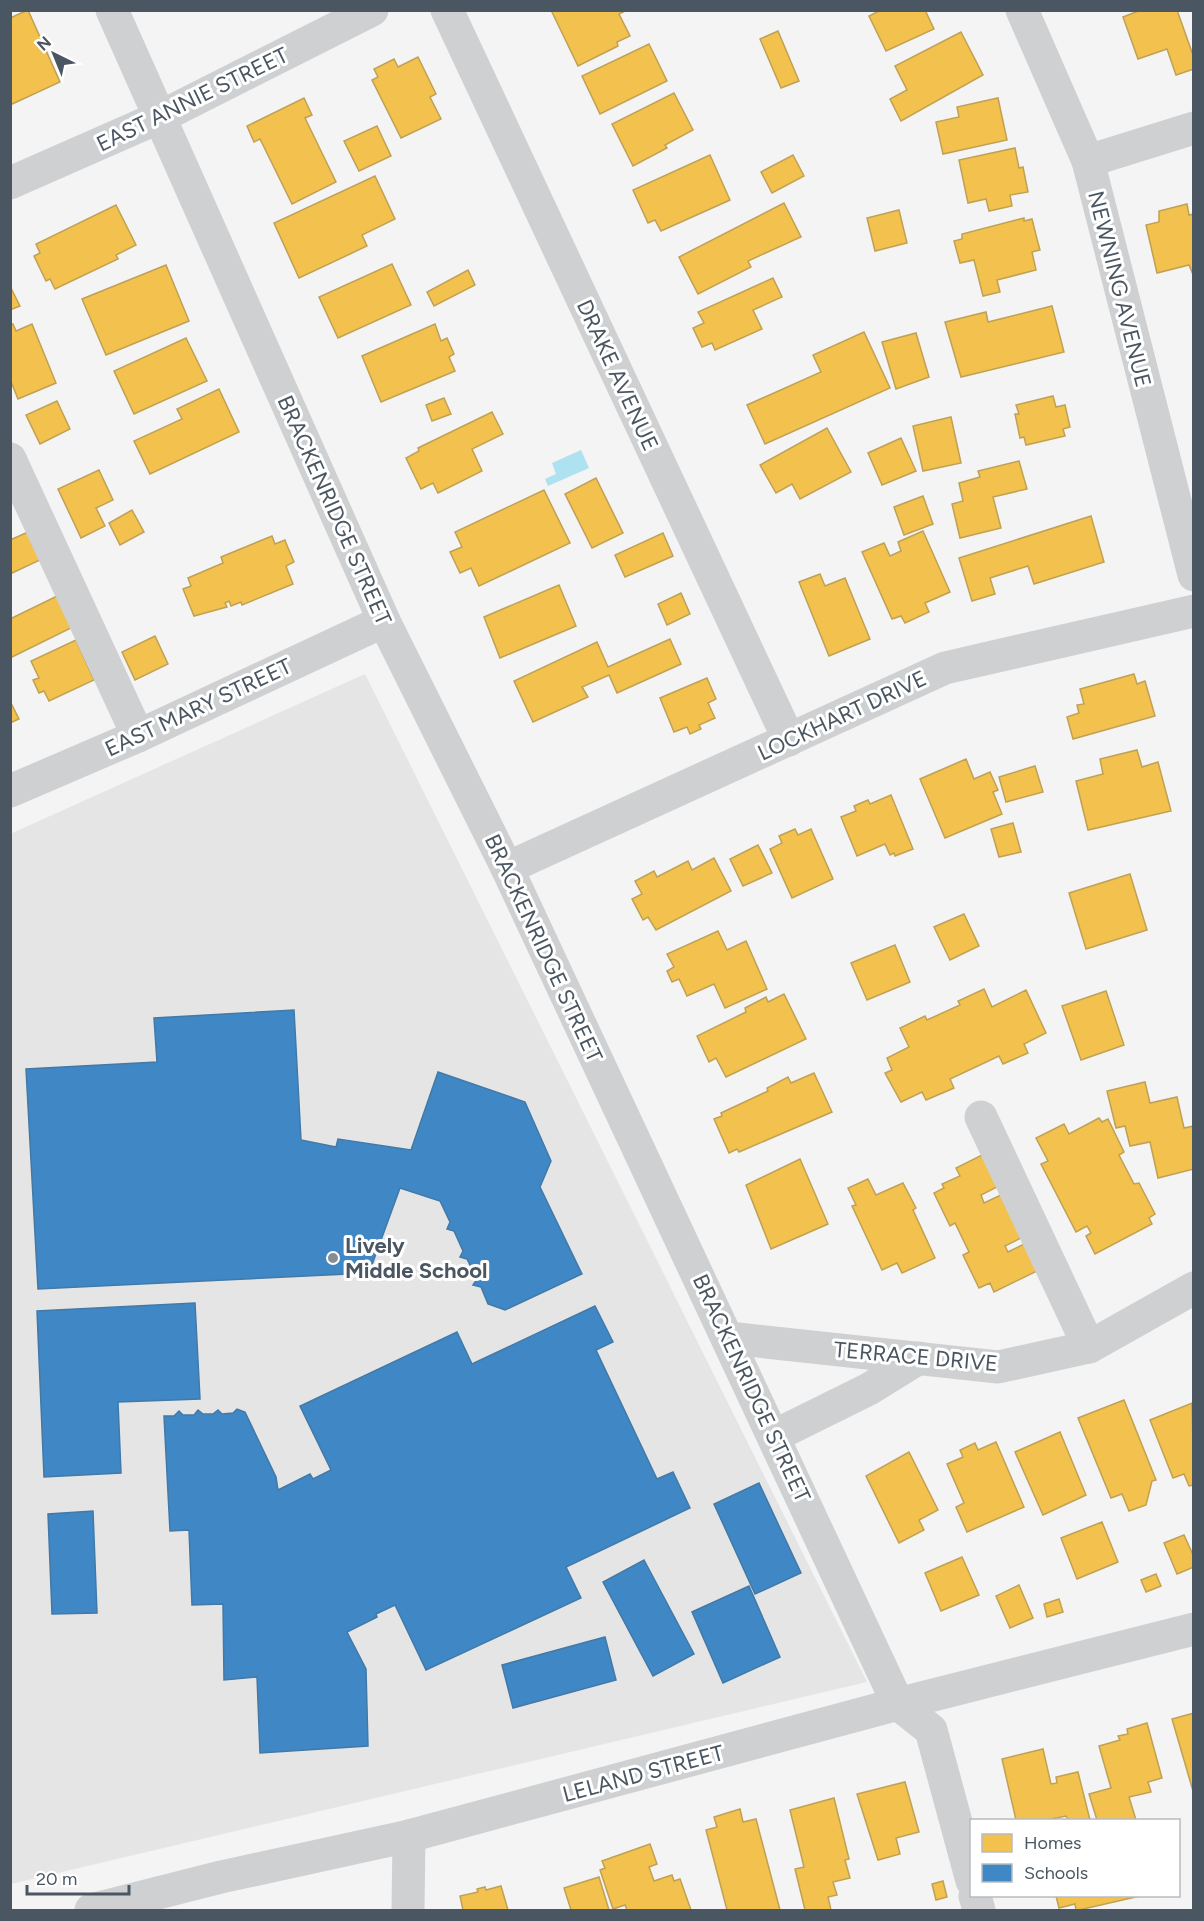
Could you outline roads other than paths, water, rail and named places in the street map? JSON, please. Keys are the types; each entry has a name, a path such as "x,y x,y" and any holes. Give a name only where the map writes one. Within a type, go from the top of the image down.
{"street":[{"name":"BRACKENRIDGE STREET","path":"112,10 384,621 507,868 729,1338 898,1704 931,1730 970,1874"},
{"name":"EAST ANNIE STREET","path":"10,183 160,117 372,10"},
{"name":"DRAKE AVENUE","path":"447,10 789,740"},
{"name":"NEWNING AVENUE","path":"1022,10 1088,161 1194,575"},
{"path":"1088,161 1194,128"},
{"path":"10,459 138,735"},
{"name":"LOCKHART DRIVE","path":"507,868 945,668 1194,611"},
{"name":"EAST MARY STREET","path":"10,791 138,735 384,621"},
{"path":"981,1117 1089,1347"},
{"name":"TERRACE DRIVE","path":"729,1338 998,1367 1089,1347 1194,1288"},
{"path":"774,1436 869,1389 919,1358"},
{"name":"LELAND STREET","path":"106,1909 221,1877 409,1836 898,1704 1194,1629"},
{"path":"408,1911 409,1836"}],"water":[{"path":"581,450 589,468 548,486 545,479 556,474 552,463"}],"place":[{"name":"Lively Middle School","path":"333,1258"}]}
